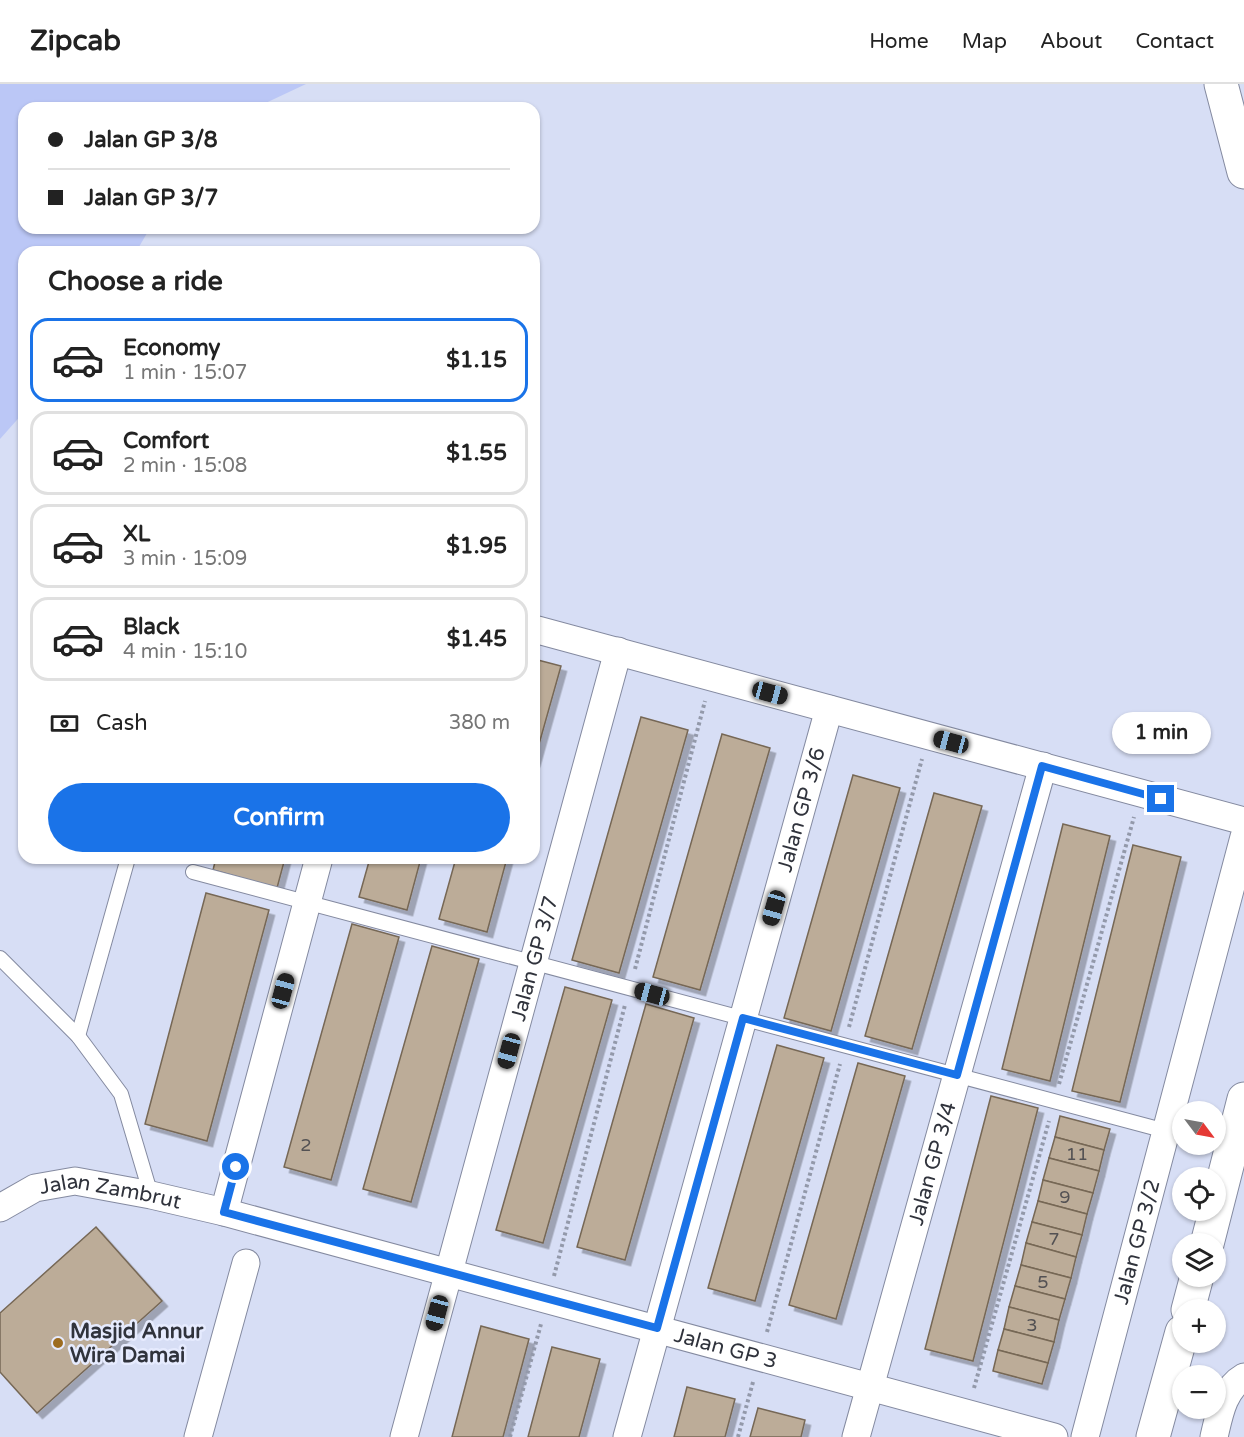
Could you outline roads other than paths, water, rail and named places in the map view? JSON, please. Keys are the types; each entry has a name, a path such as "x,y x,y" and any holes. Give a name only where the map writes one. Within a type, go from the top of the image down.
{"street":[{"path":"1221,84 1244,172"},
{"path":"540,631 1244,821"},
{"name":"Jalan GP 3/7","path":"404,1437 618,651"},
{"name":"Jalan GP 3/6","path":"627,1437 829,709"},
{"name":"Jalan GP 3/4","path":"856,1437 1042,766"},
{"name":"Jalan GP 3/2","path":"1085,1437 1244,837"},
{"path":"224,1212 317,864"},
{"path":"1210,1233 1244,1099"},
{"name":"Jalan Zambrut","path":"0,1208 35,1188 75,1181 224,1212"},
{"name":"Jalan GP 3","path":"224,1212 1054,1437"},
{"path":"198,1437 246,1263"},
{"path":"1226,1395 1236,1382 1244,1377"},
{"path":"1153,1437 1172,1397"},
{"path":"1214,1437 1217,1419"}],"lane":[{"path":"78,1036 126,864"},
{"path":"193,872 1166,1131"},
{"path":"0,958 78,1036 121,1094 151,1195"}],"place":[{"name":"Masjid Annur Wira Damai","path":"58,1343"}]}
